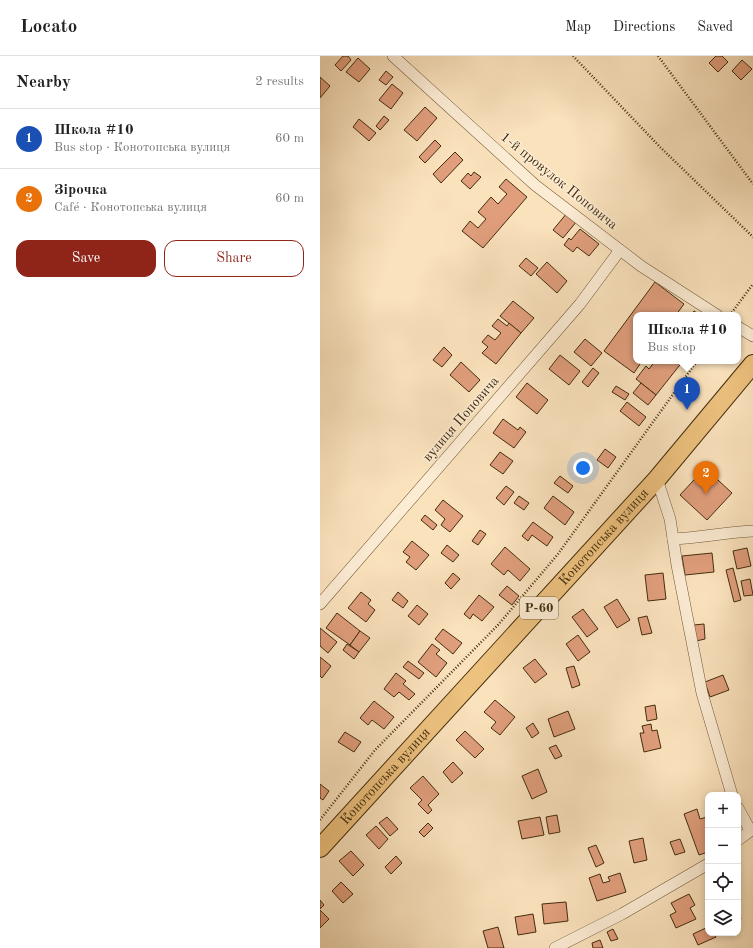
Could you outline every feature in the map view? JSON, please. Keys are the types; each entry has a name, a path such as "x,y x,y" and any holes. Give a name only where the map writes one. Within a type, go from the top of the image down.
{"main road":[{"name":"Конотопська вулиця","path":"320,848 657,479 753,364"}],"street":[{"name":"1-й провулок Поповича","path":"393,56 535,185 641,266 712,312"},
{"name":"вулиця Поповича","path":"320,604 576,309 620,250"},
{"path":"741,329 753,336"},
{"path":"657,479 670,519 702,693 731,792"},
{"path":"673,538 696,538 719,533 753,531"},
{"path":"741,813 752,830 741,838"},
{"path":"556,948 622,914 705,866"}],"path":[{"path":"573,56 660,147 753,237"},
{"path":"658,56 753,184"},
{"path":"732,312 753,284"},
{"path":"320,820 375,750 498,625 558,554 695,364"}],"building":[{"path":"343,56 348,56 351,60 341,71 335,65"},
{"path":"716,56 722,56 728,62 718,72 709,63"},
{"path":"358,58 370,69 359,82 346,72"},
{"path":"742,60 752,69 741,80 732,71"},
{"path":"386,71 393,77 386,85 379,80"},
{"path":"320,77 330,86 320,98"},
{"path":"392,84 403,93 391,109 379,100"},
{"path":"425,107 437,118 417,141 404,130"},
{"path":"384,116 389,120 380,130 376,126"},
{"path":"359,119 376,133 369,141 353,127"},
{"path":"435,140 441,146 425,163 419,157"},
{"path":"455,152 463,160 441,183 433,174"},
{"path":"474,172 481,177 470,189 461,181 468,173 471,176"},
{"path":"506,179 527,197 483,248 462,231 470,221 478,228 486,219 478,212 491,197 498,204 507,194 499,187"},
{"path":"567,213 577,221 563,238 553,230"},
{"path":"580,229 599,244 589,256 577,247 573,252 564,245 569,238 571,240"},
{"path":"526,258 538,268 531,276 519,266"},
{"path":"547,262 567,281 557,293 536,274"},
{"path":"655,282 684,304 678,312 633,312 633,364 640,364 634,373 604,351"},
{"path":"513,301 534,318 521,333 500,316"},
{"path":"498,319 507,326 509,323 521,333 496,364 482,353 488,347 482,342 488,335 495,340 501,333 492,326"},
{"path":"585,339 602,353 591,366 574,352"},
{"path":"444,347 452,355 442,367 433,360"},
{"path":"560,355 580,371 569,385 549,369"},
{"path":"461,362 480,380 469,392 450,375"},
{"path":"653,364 681,364 656,395 636,379 646,366 649,369"},
{"path":"593,368 599,373 588,387 582,382"},
{"path":"527,383 548,400 537,414 516,397"},
{"path":"641,383 656,395 648,405 633,393"},
{"path":"616,386 629,394 625,400 612,392"},
{"path":"627,402 646,417 639,426 620,411"},
{"path":"503,419 518,430 520,427 526,432 514,448 493,433"},
{"path":"605,449 616,457 608,468 597,460"},
{"path":"500,452 513,461 503,474 490,465"},
{"path":"705,468 732,493 707,520 680,495"},
{"path":"560,476 573,486 568,493 554,483"},
{"path":"506,486 514,492 504,505 496,498"},
{"path":"519,496 529,503 524,510 514,503"},
{"path":"553,496 574,512 565,525 544,508"},
{"path":"443,500 463,516 450,532 441,525 445,519 435,510"},
{"path":"425,515 437,525 433,530 421,520"},
{"path":"533,522 553,537 547,546 532,535 528,541 522,536"},
{"path":"480,530 486,534 478,545 472,541"},
{"path":"412,541 429,555 416,570 406,562 410,557 403,552"},
{"path":"447,545 459,555 453,562 441,553"},
{"path":"505,547 530,569 520,581 508,570 504,575 491,564"},
{"path":"747,548 751,566 737,569 733,551"},
{"path":"712,553 714,572 685,575 682,556"},
{"path":"733,568 741,600 734,602 726,570"},
{"path":"453,573 460,579 451,589 445,583"},
{"path":"663,573 666,599 648,601 645,575"},
{"path":"750,579 753,595 744,596 741,581"},
{"path":"507,586 519,596 512,605 499,595"},
{"path":"361,592 371,600 368,604 375,610 366,622 348,608"},
{"path":"398,592 408,601 403,608 392,600"},
{"path":"479,595 494,607 482,621 473,614 470,619 464,614"},
{"path":"617,599 630,620 617,628 604,607"},
{"path":"417,605 428,614 419,625 408,616"},
{"path":"583,609 598,629 587,637 572,617"},
{"path":"337,613 360,631 350,645 326,628"},
{"path":"647,616 652,633 642,635 638,618"},
{"path":"704,624 705,639 696,641 694,625"},
{"path":"320,628 337,642 328,653 320,646"},
{"path":"443,629 462,643 453,654 435,639"},
{"path":"360,631 370,638 359,652 350,645"},
{"path":"578,635 590,652 578,661 566,644"},
{"path":"347,644 359,652 354,659 343,650"},
{"path":"432,644 440,650 436,654 447,663 436,677 418,662"},
{"path":"320,657 331,666 322,678 320,676"},
{"path":"535,659 547,674 535,683 523,668"},
{"path":"408,661 424,673 419,679 403,667"},
{"path":"574,666 580,685 572,688 566,668"},
{"path":"396,673 406,681 403,684 415,694 409,700 399,692 394,697 384,689"},
{"path":"723,675 729,690 710,697 705,682"},
{"path":"495,700 515,717 500,735 491,728 496,722 484,712"},
{"path":"374,701 394,717 384,729 372,720 368,725 360,718"},
{"path":"655,705 657,719 647,721 645,707"},
{"path":"568,711 575,729 554,737 548,719"},
{"path":"533,723 539,733 532,738 526,728"},
{"path":"651,724 652,731 657,730 661,748 644,752 640,733 644,733 642,726"},
{"path":"465,731 484,749 475,758 456,740"},
{"path":"345,732 361,742 354,752 338,742"},
{"path":"556,745 562,756 555,759 549,748"},
{"path":"453,762 463,773 452,783 443,772"},
{"path":"538,769 547,792 532,799 522,776"},
{"path":"423,776 439,794 428,805 432,810 428,814 418,804 422,800 410,788"},
{"path":"320,784 329,791 323,800 320,798"},
{"path":"697,809 700,819 705,818 705,853 699,855 684,814"},
{"path":"557,815 560,832 549,834 546,817"},
{"path":"387,817 398,829 390,836 379,823"},
{"path":"540,817 544,835 522,839 518,821"},
{"path":"428,823 433,828 424,837 419,832"},
{"path":"376,826 388,839 379,849 366,835"},
{"path":"643,838 647,860 634,863 629,841"},
{"path":"680,839 685,852 675,855 670,842"},
{"path":"596,845 604,863 596,867 588,848"},
{"path":"351,851 364,865 353,876 339,861"},
{"path":"396,856 402,863 391,874 385,867"},
{"path":"620,873 626,892 597,901 589,878 600,874 603,883 610,881 608,877"},
{"path":"341,882 353,894 343,903 332,891"},
{"path":"689,894 695,905 690,908 696,919 676,928 670,915 676,912 671,903"},
{"path":"320,900 324,905 320,909"},
{"path":"566,902 568,921 544,924 542,904"},
{"path":"320,910 329,919 320,928"},
{"path":"533,914 536,932 518,935 515,917"},
{"path":"498,927 504,948 488,948 483,931"},
{"path":"705,928 705,936 716,937 698,945 693,934"},
{"path":"613,929 618,939 611,941 607,932"},
{"path":"600,940 603,948 593,948 592,943"}],"place":[{"name":"Школа #10","path":"687,410"},
{"name":"Зірочка","path":"706,494"}]}
